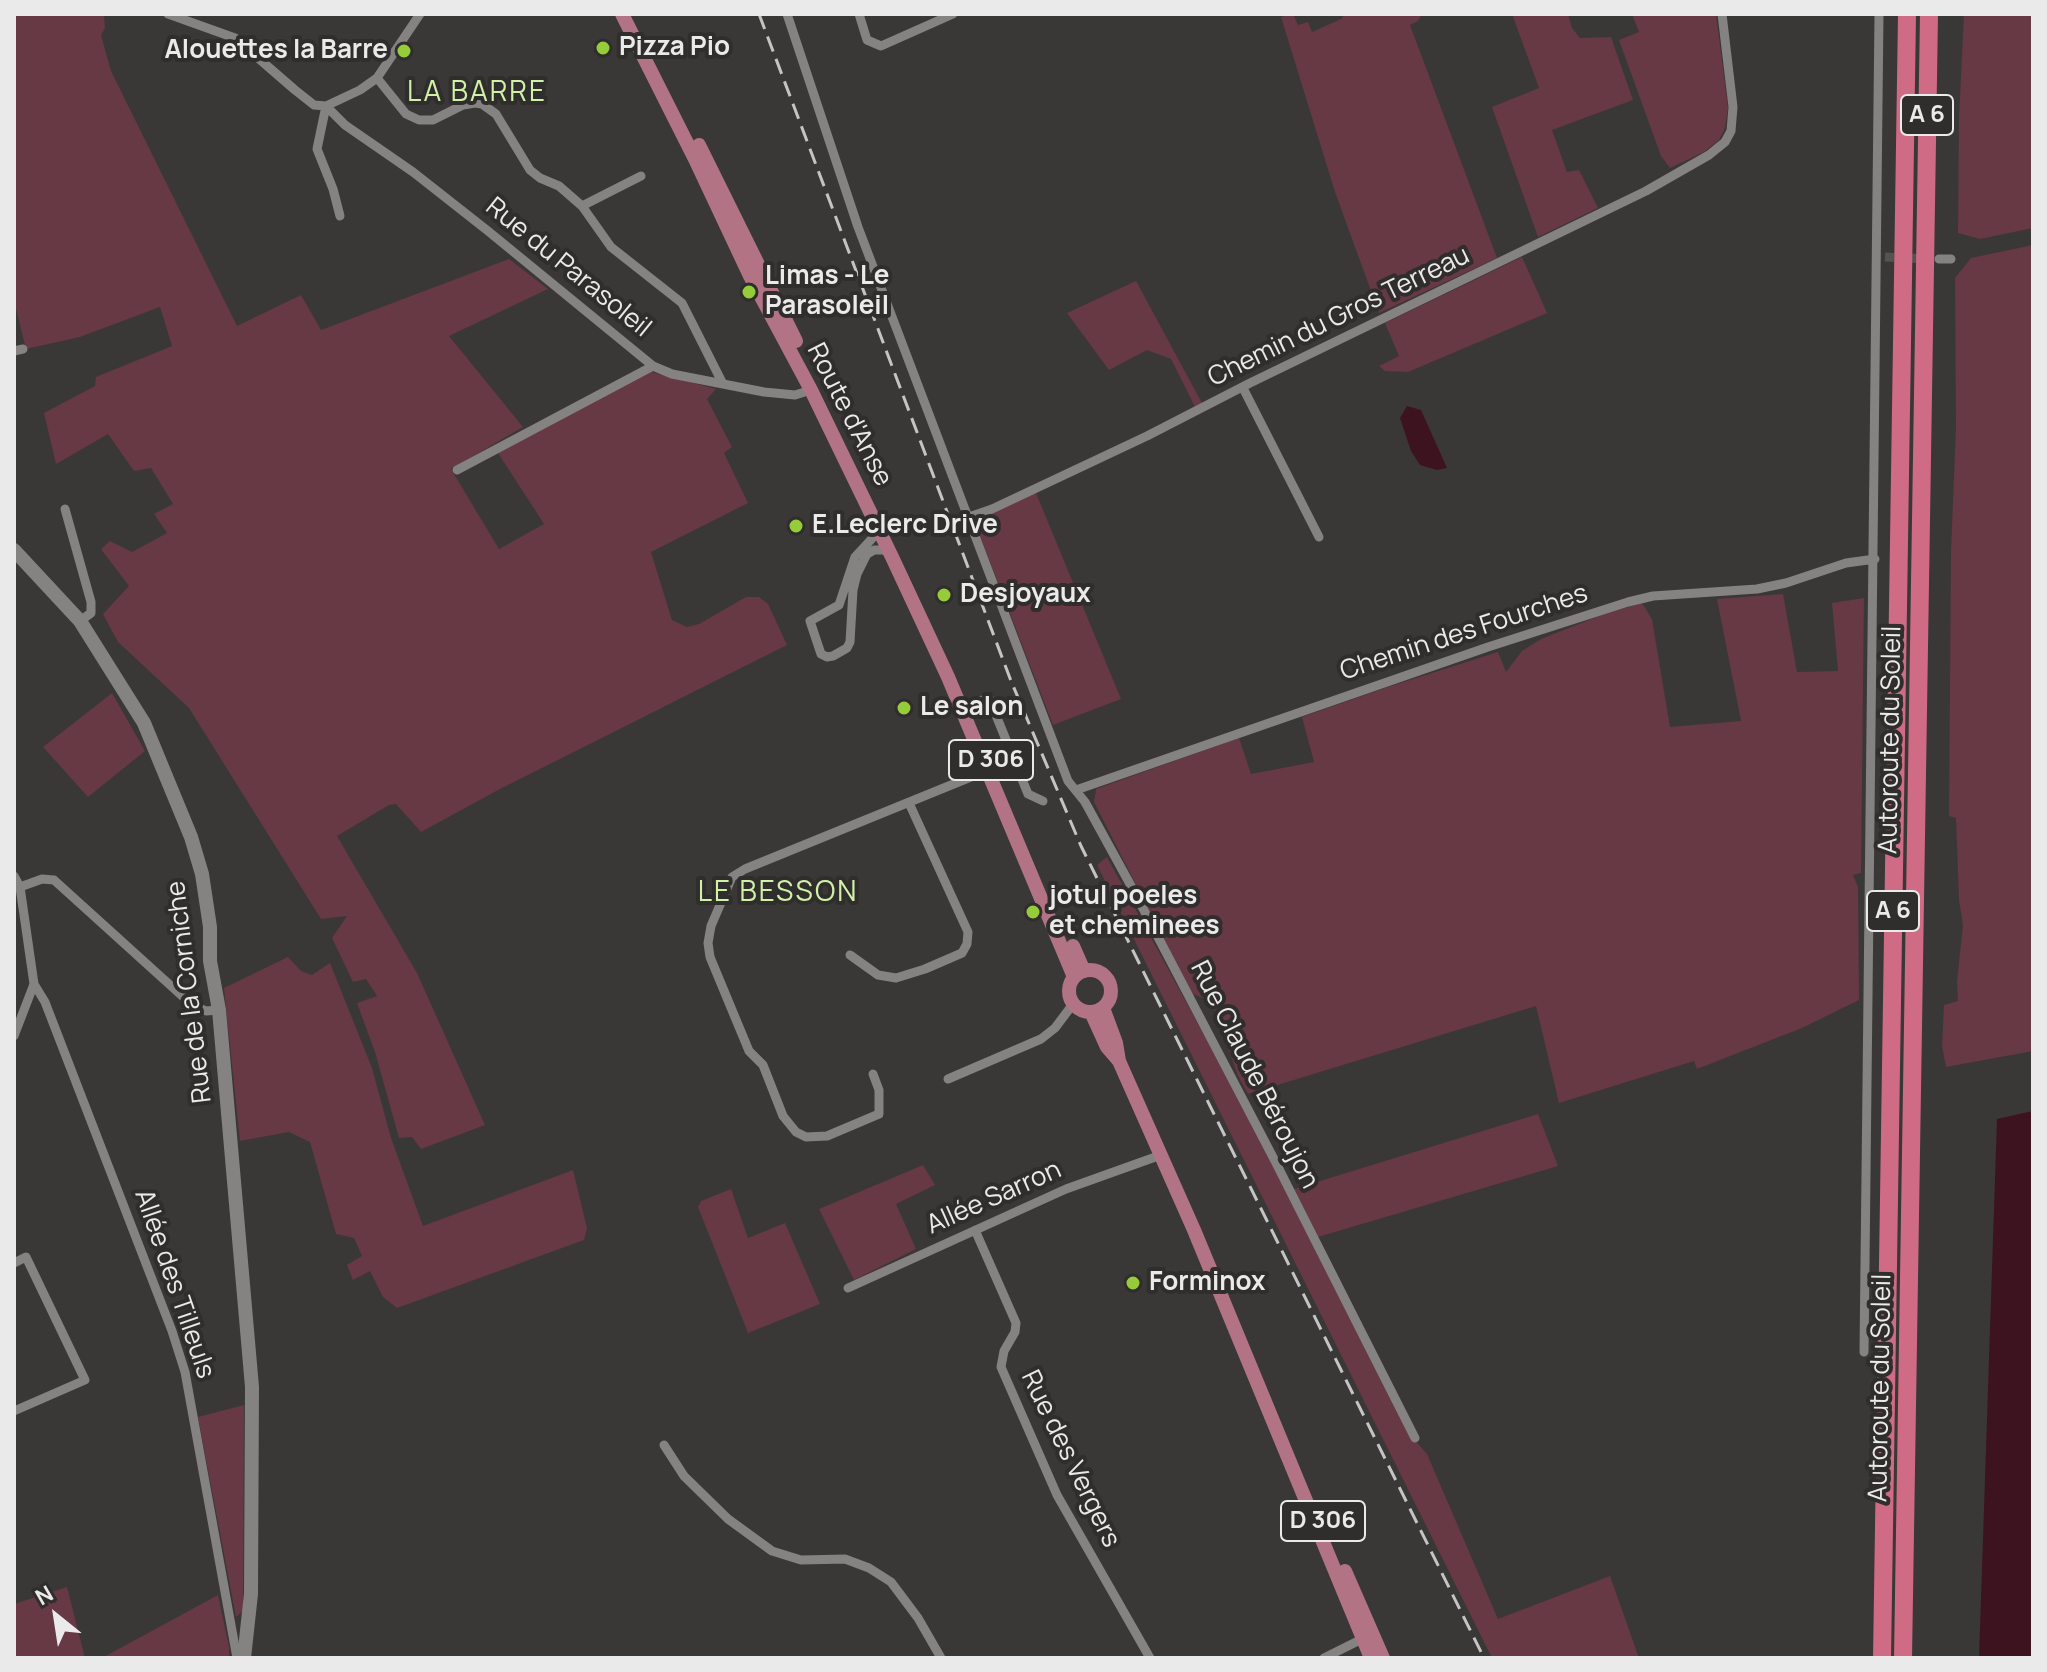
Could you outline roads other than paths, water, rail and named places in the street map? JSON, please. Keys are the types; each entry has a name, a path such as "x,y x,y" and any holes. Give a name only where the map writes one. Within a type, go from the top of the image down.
{"highway":[{"name":"Autoroute du Soleil","path":"1882,1658 1907,14"},
{"name":"Autoroute du Soleil","path":"1903,1658 1929,14"}],"main road":[{"name":"Route d'Anse","path":"622,14 892,557 1079,974"},
{"name":"Route d'Anse","path":"632,14 720,185 866,484 966,705 1079,974"},
{"name":"Rue de la Corniche","path":"14,550 80,621 144,723 191,837 209,911 210,961 219,1010 252,1387 251,1594 244,1658"},
{"path":"1099,972 1109,981 1111,996 1097,1010 1078,1008 1073,1004 1069,990 1079,974 1099,972"},
{"name":"D 306","path":"1097,1010 1116,1043 1119,1061 1260,1386 1371,1658"},
{"name":"D 306","path":"1260,1386 1292,1448 1383,1658"}],"street":[{"name":"Rue du Parasoleil","path":"168,14 235,38 314,105 326,106 345,125 413,172 653,366 672,374 795,395 811,390"},
{"path":"340,216 317,149 326,106 377,78 420,14"},
{"name":"Rue Claude Béroujon","path":"787,14 856,224 1068,781 1085,802 1136,895 1415,1438"},
{"path":"859,14 867,40 881,46 953,14"},
{"name":"Chemin du Gros Terreau","path":"966,518 992,509 1243,388 1646,191 1709,155 1725,142 1731,131 1733,107 1722,14"},
{"path":"1864,1352 1870,559 1881,257 1879,14"},
{"path":"377,78 406,114 419,120 433,120 463,105 482,104 496,114 530,170 559,186 582,206 611,247 682,303 723,384"},
{"path":"582,206 641,176"},
{"path":"1939,259 1951,259"},
{"path":"457,470 653,366"},
{"path":"1243,388 1319,537"},
{"path":"65,509 91,602 91,613 80,621"},
{"path":"879,531 855,557 839,605 810,621 821,654 833,656 847,648 850,642 853,590 867,554 884,550 892,557"},
{"name":"Chemin des Fourches","path":"1076,790 1628,602 1653,596 1757,589 1870,559"},
{"path":"966,705 989,698 1028,794 1043,801"},
{"path":"873,1074 879,1090 879,1114 827,1136 806,1137 796,1132 783,1116 763,1065 749,1051 710,957 708,943 711,926 732,877 988,770"},
{"path":"850,955 878,975 896,978 962,953 967,944 968,932 909,803"},
{"path":"14,876 20,887 34,984 14,1036"},
{"path":"20,887 42,879 54,880 191,1004 206,1011 219,1010"},
{"name":"Allée des Tilleuls","path":"34,984 45,1002 130,1217 185,1372 237,1658"},
{"path":"948,1079 1041,1039 1055,1028 1073,1004"},
{"name":"Allée Sarron","path":"848,1288 1066,1189 1161,1155"},
{"name":"Rue des Vergers","path":"975,1230 1016,1323 1001,1367 1057,1495 1150,1658"},
{"path":"14,1263 26,1257 85,1380 14,1411"},
{"path":"664,1445 684,1476 728,1519 772,1551 801,1560 845,1559 869,1568 891,1582 904,1597 941,1658"},
{"path":"1324,1658 1362,1639"}],"tunnel":[{"path":"1885,257 1926,259"}],"railway":[{"path":"759,14 1011,681 1081,846 1484,1658"}],"place":[{"name":"Pizza Pio","path":"603,48"},
{"name":"Alouettes la Barre","path":"404,51"},
{"name":"Limas - Le Parasoleil","path":"749,292"},
{"name":"E.Leclerc Drive","path":"796,526"},
{"name":"Desjoyaux","path":"944,595"},
{"name":"Le salon","path":"904,708"},
{"name":"jotul poeles et cheminees","path":"1033,912"},
{"name":"Forminox","path":"1133,1283"}],"district":[{"name":"LA BARRE","path":"477,93"},
{"name":"LE BESSON","path":"778,893"}]}
